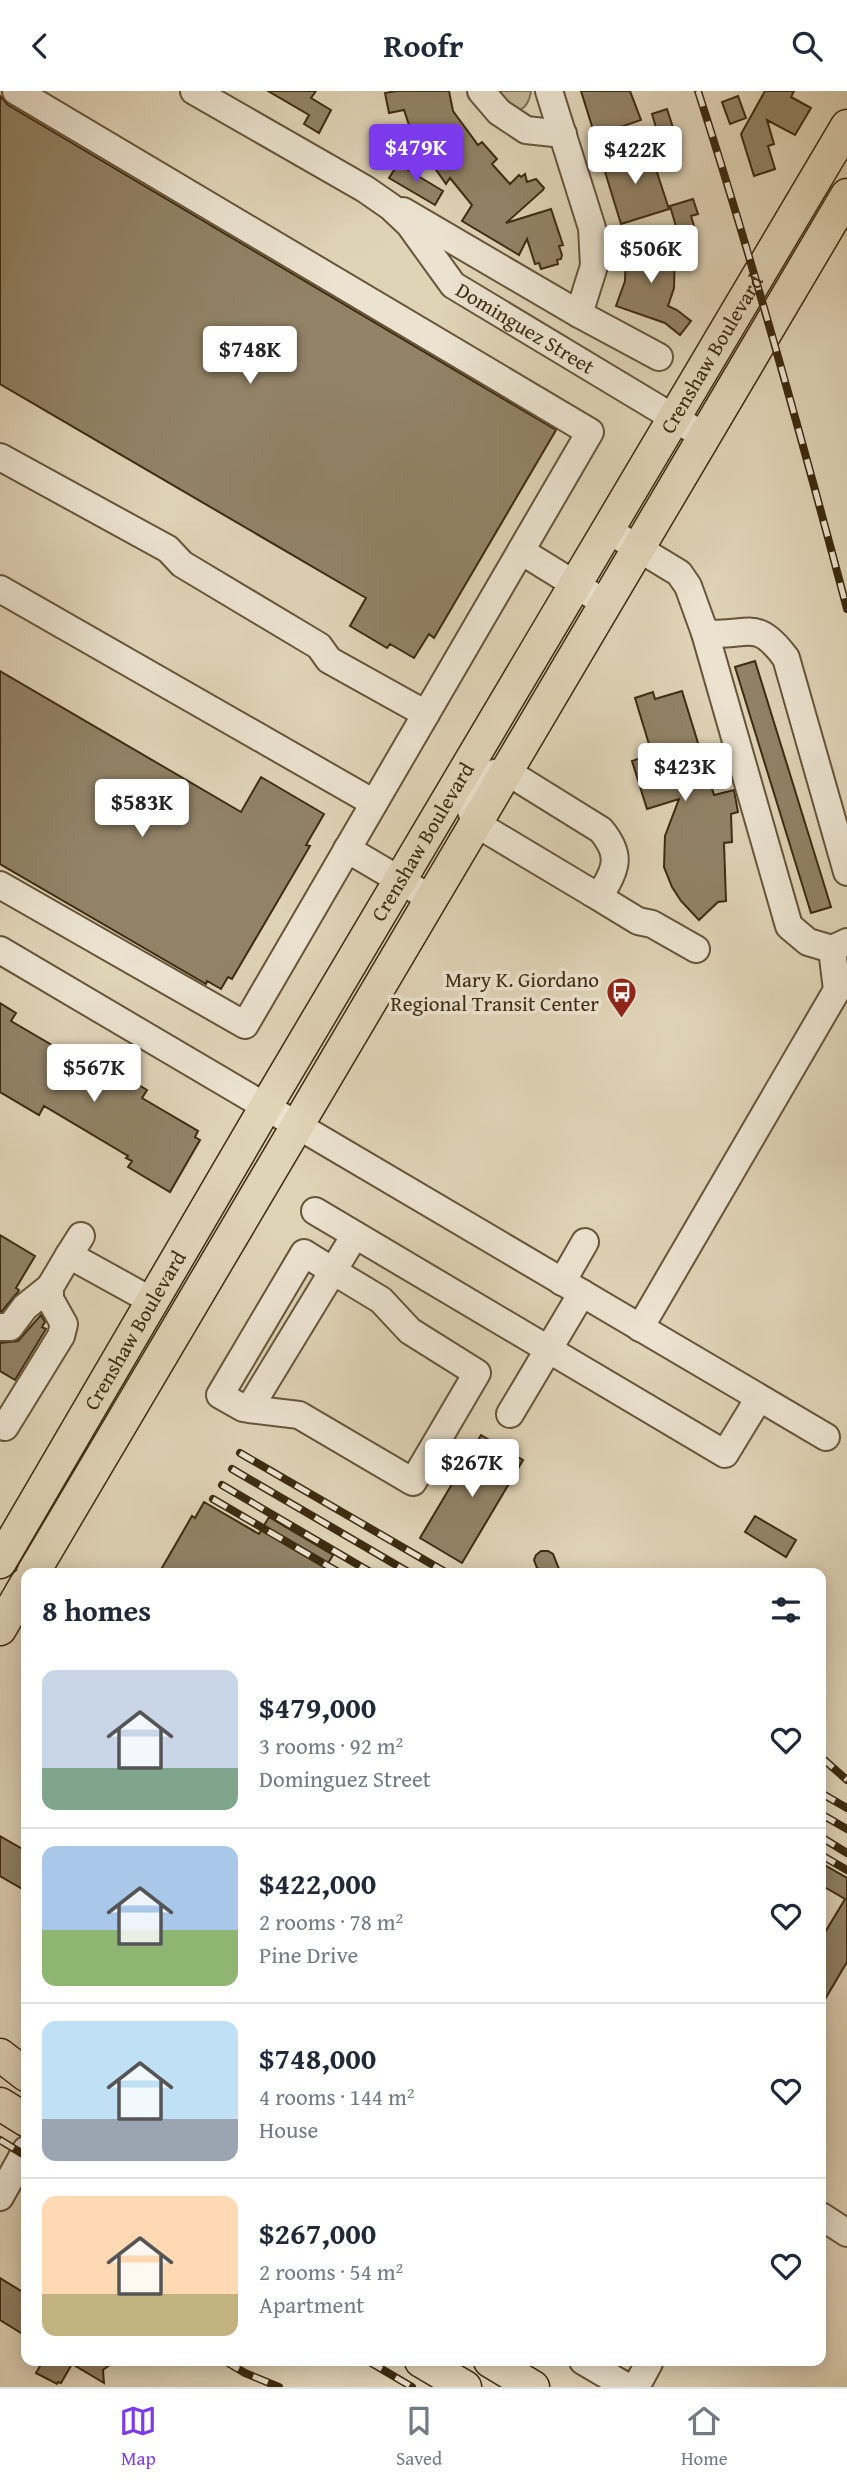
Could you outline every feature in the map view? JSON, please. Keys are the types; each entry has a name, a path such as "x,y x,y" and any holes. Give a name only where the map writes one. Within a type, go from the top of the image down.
{"main road":[{"name":"Crenshaw Boulevard","path":"0,1562 265,1108 847,126"},
{"name":"Crenshaw Boulevard","path":"36,1568 847,195"},
{"path":"0,1629 21,1593"},
{"path":"0,2055 21,2071"},
{"path":"0,2103 21,2117"},
{"path":"429,2366 465,2387"},
{"path":"498,2366 533,2387"}],"street":[{"path":"0,885 245,1025 590,432 16,91"},
{"path":"481,91 499,112 526,130 563,134"},
{"path":"549,91 592,228 594,266 579,314"},
{"name":"Dominguez Street","path":"207,94 579,314 659,357"},
{"name":"Dominguez Street","path":"365,189 409,224 453,285 704,436"},
{"path":"0,457 168,549 182,564 319,646 329,660 426,714"},
{"path":"608,530 679,573 688,586 705,633 789,926 808,942 839,946 837,990 640,1328"},
{"path":"521,551 605,603"},
{"path":"0,589 374,803"},
{"path":"705,633 725,635 750,630 773,640 786,658 847,872"},
{"path":"592,894 603,890 613,874 615,856 610,841 601,830 506,771 461,779 475,823 592,894 638,921 652,923"},
{"path":"347,849 430,898"},
{"path":"613,874 652,923 696,949"},
{"path":"0,950 826,1437"},
{"path":"315,1211 725,1454 760,1398"},
{"path":"334,1271 355,1235"},
{"path":"510,1414 548,1350 572,1288 585,1242"},
{"path":"0,1327 10,1327 25,1307 50,1287 75,1246 152,1301"},
{"path":"304,1254 334,1271 381,1300 410,1331 477,1373 413,1482 299,1415 243,1408 220,1395 304,1254"},
{"path":"5,1427 61,1336 64,1324 50,1299 50,1287"},
{"path":"0,2197 21,2159"},
{"path":"826,2219 847,2232"},
{"path":"591,2366 626,2387"},
{"path":"636,2387 647,2366"}],"shaded area":[{"path":"496,91 531,92 524,107 515,109"}],"building":[{"path":"268,91 316,91 311,98 331,110 319,133 304,124 309,115"},
{"path":"449,91 453,111 478,145 482,142 497,159 492,164 510,184 519,175 521,177 525,174 527,182 536,179 543,190 506,223 551,209 563,245 559,246 562,255 561,259 557,260 558,264 541,269 539,263 535,264 527,239 519,255 462,221 472,205 450,178 446,184 416,141 418,139 410,128 404,110 389,113 385,93"},
{"path":"581,91 630,91 641,120 595,136"},
{"path":"765,91 794,91 791,97 811,108 795,135 767,120 774,144 768,146 775,169 754,176 741,134"},
{"path":"0,96 8,105 556,430 434,638 429,634 414,658 390,644 387,648 350,626 366,598 0,384"},
{"path":"738,96 746,118 730,124 722,102"},
{"path":"667,109 678,143 662,148 652,114"},
{"path":"649,148 669,209 621,224 602,162"},
{"path":"398,164 443,191 435,205 389,178"},
{"path":"693,199 698,214 691,216 697,235 680,240 670,206"},
{"path":"626,246 675,247 674,288 668,306 691,321 680,335 665,323 616,306 625,281"},
{"path":"755,661 831,907 811,913 735,667"},
{"path":"0,671 241,812 261,777 324,814 306,845 310,846 232,979 228,977 221,989 207,981 206,984 0,864"},
{"path":"682,691 714,795 734,790 738,812 731,814 732,842 724,843 726,901 718,902 699,920 681,901 664,867 665,836 679,799 647,809 632,761 652,754 635,698 653,692 655,699"},
{"path":"0,1003 16,1013 11,1021 67,1054 64,1060 91,1076 96,1068 102,1071 105,1065 147,1090 142,1098 198,1131 195,1137 200,1140 170,1192 128,1167 132,1161 126,1158 128,1156 44,1106 39,1115 0,1092"},
{"path":"0,1235 35,1256 16,1288 18,1292 2,1311 0,1311"},
{"path":"41,1315 45,1322 42,1327 46,1329 15,1380 0,1371 0,1343 18,1341"},
{"path":"481,1435 523,1460 462,1563 420,1538"},
{"path":"204,1502 259,1534 269,1517 333,1555 325,1568 162,1568 192,1516 195,1518"},
{"path":"755,1516 796,1540 786,1557 745,1532"},
{"path":"541,1551 548,1551 553,1554 559,1568 537,1568 534,1560"},
{"path":"0,1836 21,1848 21,1888 0,1876"},
{"path":"826,1866 847,1878 847,1962 826,1998 826,1931 845,1899 826,1888"},
{"path":"0,2278 21,2291 21,2333 0,2320"},
{"path":"40,2366 71,2366 61,2383 57,2384 36,2373"},
{"path":"75,2366 108,2366 103,2370 104,2383"}],"railway":[{"path":"698,91 776,349 847,609"},
{"path":"240,1453 438,1568"},
{"path":"232,1469 401,1568"},
{"path":"222,1485 363,1568"},
{"path":"213,1499 331,1568"},
{"path":"826,1761 847,1780"},
{"path":"826,1796 847,1808"},
{"path":"826,1817 847,1829"},
{"path":"826,1840 847,1853"},
{"path":"826,1858 847,1870"},
{"path":"0,2140 21,2153"},
{"path":"233,2366 279,2387"},
{"path":"376,2366 412,2387"}],"place":[{"name":"Mary K. Giordano Regional Transit Center","path":"622,1019"}]}
